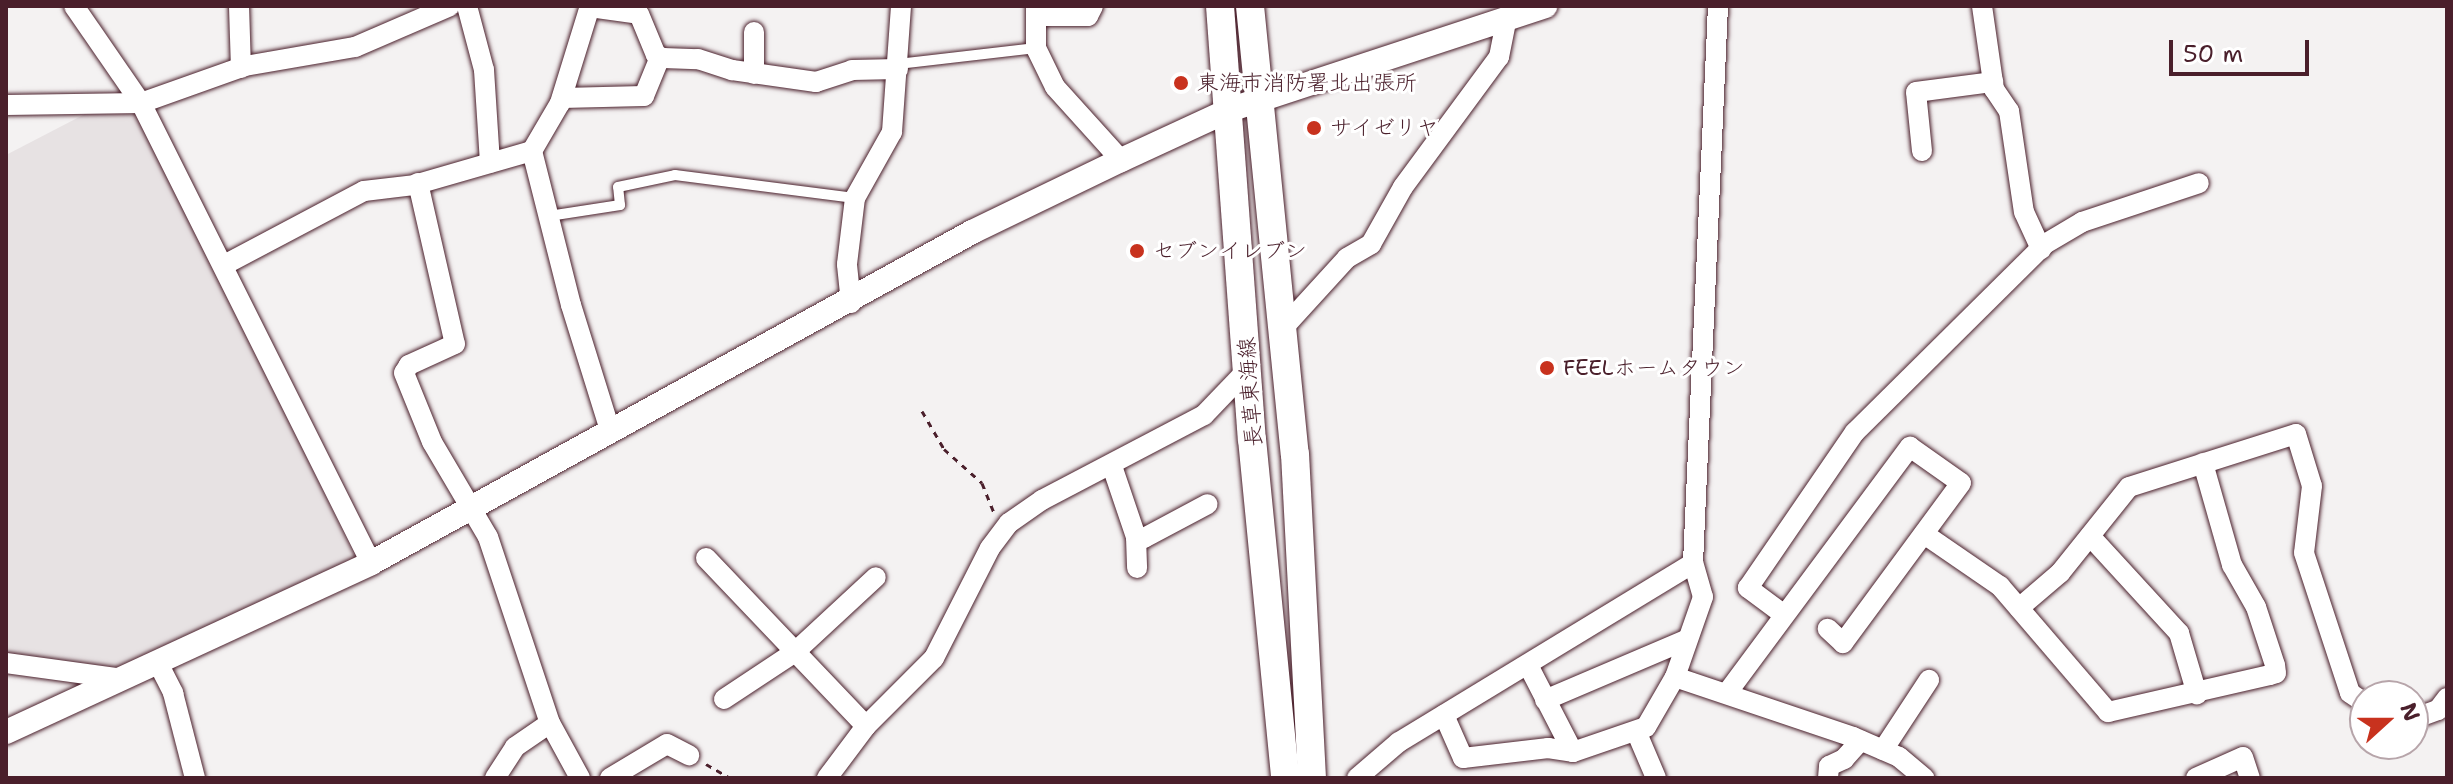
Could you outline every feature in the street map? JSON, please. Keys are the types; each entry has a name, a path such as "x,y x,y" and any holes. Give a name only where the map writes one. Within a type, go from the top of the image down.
{"main road":[{"name":"長草東海線","path":"1220,6 1250,367 1252,439 1285,778"},
{"name":"長草東海線","path":"1250,6 1285,326 1312,778"}],"street":[{"path":"74,6 141,103 371,563"},
{"path":"239,6 241,68"},
{"path":"6,105 141,103 241,68 355,47 450,6"},
{"path":"467,6 484,70 490,163"},
{"path":"562,98 644,96 660,57 639,14 590,6 562,98 532,151 610,430"},
{"path":"851,303 847,264 855,198 892,132 901,6"},
{"path":"1093,6 1088,16 1037,11 1036,48 1055,87 1121,160"},
{"path":"6,732 371,563 610,430 851,303 972,232 1121,160 1229,110 1545,6"},
{"path":"1444,715 1463,758 1548,748 1573,752 1646,727 1661,708 1675,677 1703,597 1693,563 1718,6"},
{"path":"1982,6 1993,82 2009,111 2024,212 2041,249"},
{"path":"1285,326 1347,258 1371,244 1403,187 1499,57 1507,17"},
{"path":"754,32 754,74"},
{"path":"660,57 698,59 754,74 816,82 852,70 898,67"},
{"path":"1922,151 1916,92 1993,82"},
{"path":"224,265 336,202 364,191 418,183 532,151"},
{"path":"418,183 455,344 409,365 404,373 432,442 498,560 550,723 580,778"},
{"path":"1783,614 1748,588 1825,470 1855,432 2041,249 2082,222 2199,183"},
{"path":"827,778 866,726 934,658 990,548 1009,523 1042,500 1112,466 1204,415 1250,367"},
{"path":"2019,608 2060,573 2129,487 2296,434 2312,486 2304,553 2349,690"},
{"path":"1727,693 1910,447 1961,483 1843,643 1828,629"},
{"path":"1924,534 2000,586 2108,712 2197,694 2276,673 2256,607 2232,565 2203,463"},
{"path":"1112,466 1136,537 1137,568"},
{"path":"1136,537 1208,504"},
{"path":"2090,536 2179,633 2197,694"},
{"path":"706,558 866,726"},
{"path":"1357,778 1399,742 1693,563"},
{"path":"724,699 795,652 876,577"},
{"path":"1545,700 1688,639"},
{"path":"6,663 123,679"},
{"path":"158,663 173,693 195,778"},
{"path":"1528,665 1573,752"},
{"path":"1675,677 1861,740 1883,750 1924,778"},
{"path":"1883,750 1929,680"},
{"path":"495,778 515,747 550,723"},
{"path":"1636,731 1656,778"},
{"path":"1828,778 1829,766 1844,759 1861,740"},
{"path":"610,778 667,744 689,755"},
{"path":"2196,778 2226,772 2243,757 2250,778"}],"lane":[{"path":"898,67 1036,48"},
{"path":"549,216 620,205 618,187 675,175 855,198"}],"path":[{"path":"922,411 944,449 982,483 996,517"},
{"path":"689,755 730,778"}],"shaded area":[{"path":"85,114 140,114 356,559 122,672 6,658 6,155"}],"place":[{"name":"東海市消防署北出張所","path":"1181,83"},
{"name":"サイゼリヤ","path":"1314,128"},
{"name":"セブンイレブン","path":"1137,251"},
{"name":"FEELホームタウン","path":"1547,368"}]}
